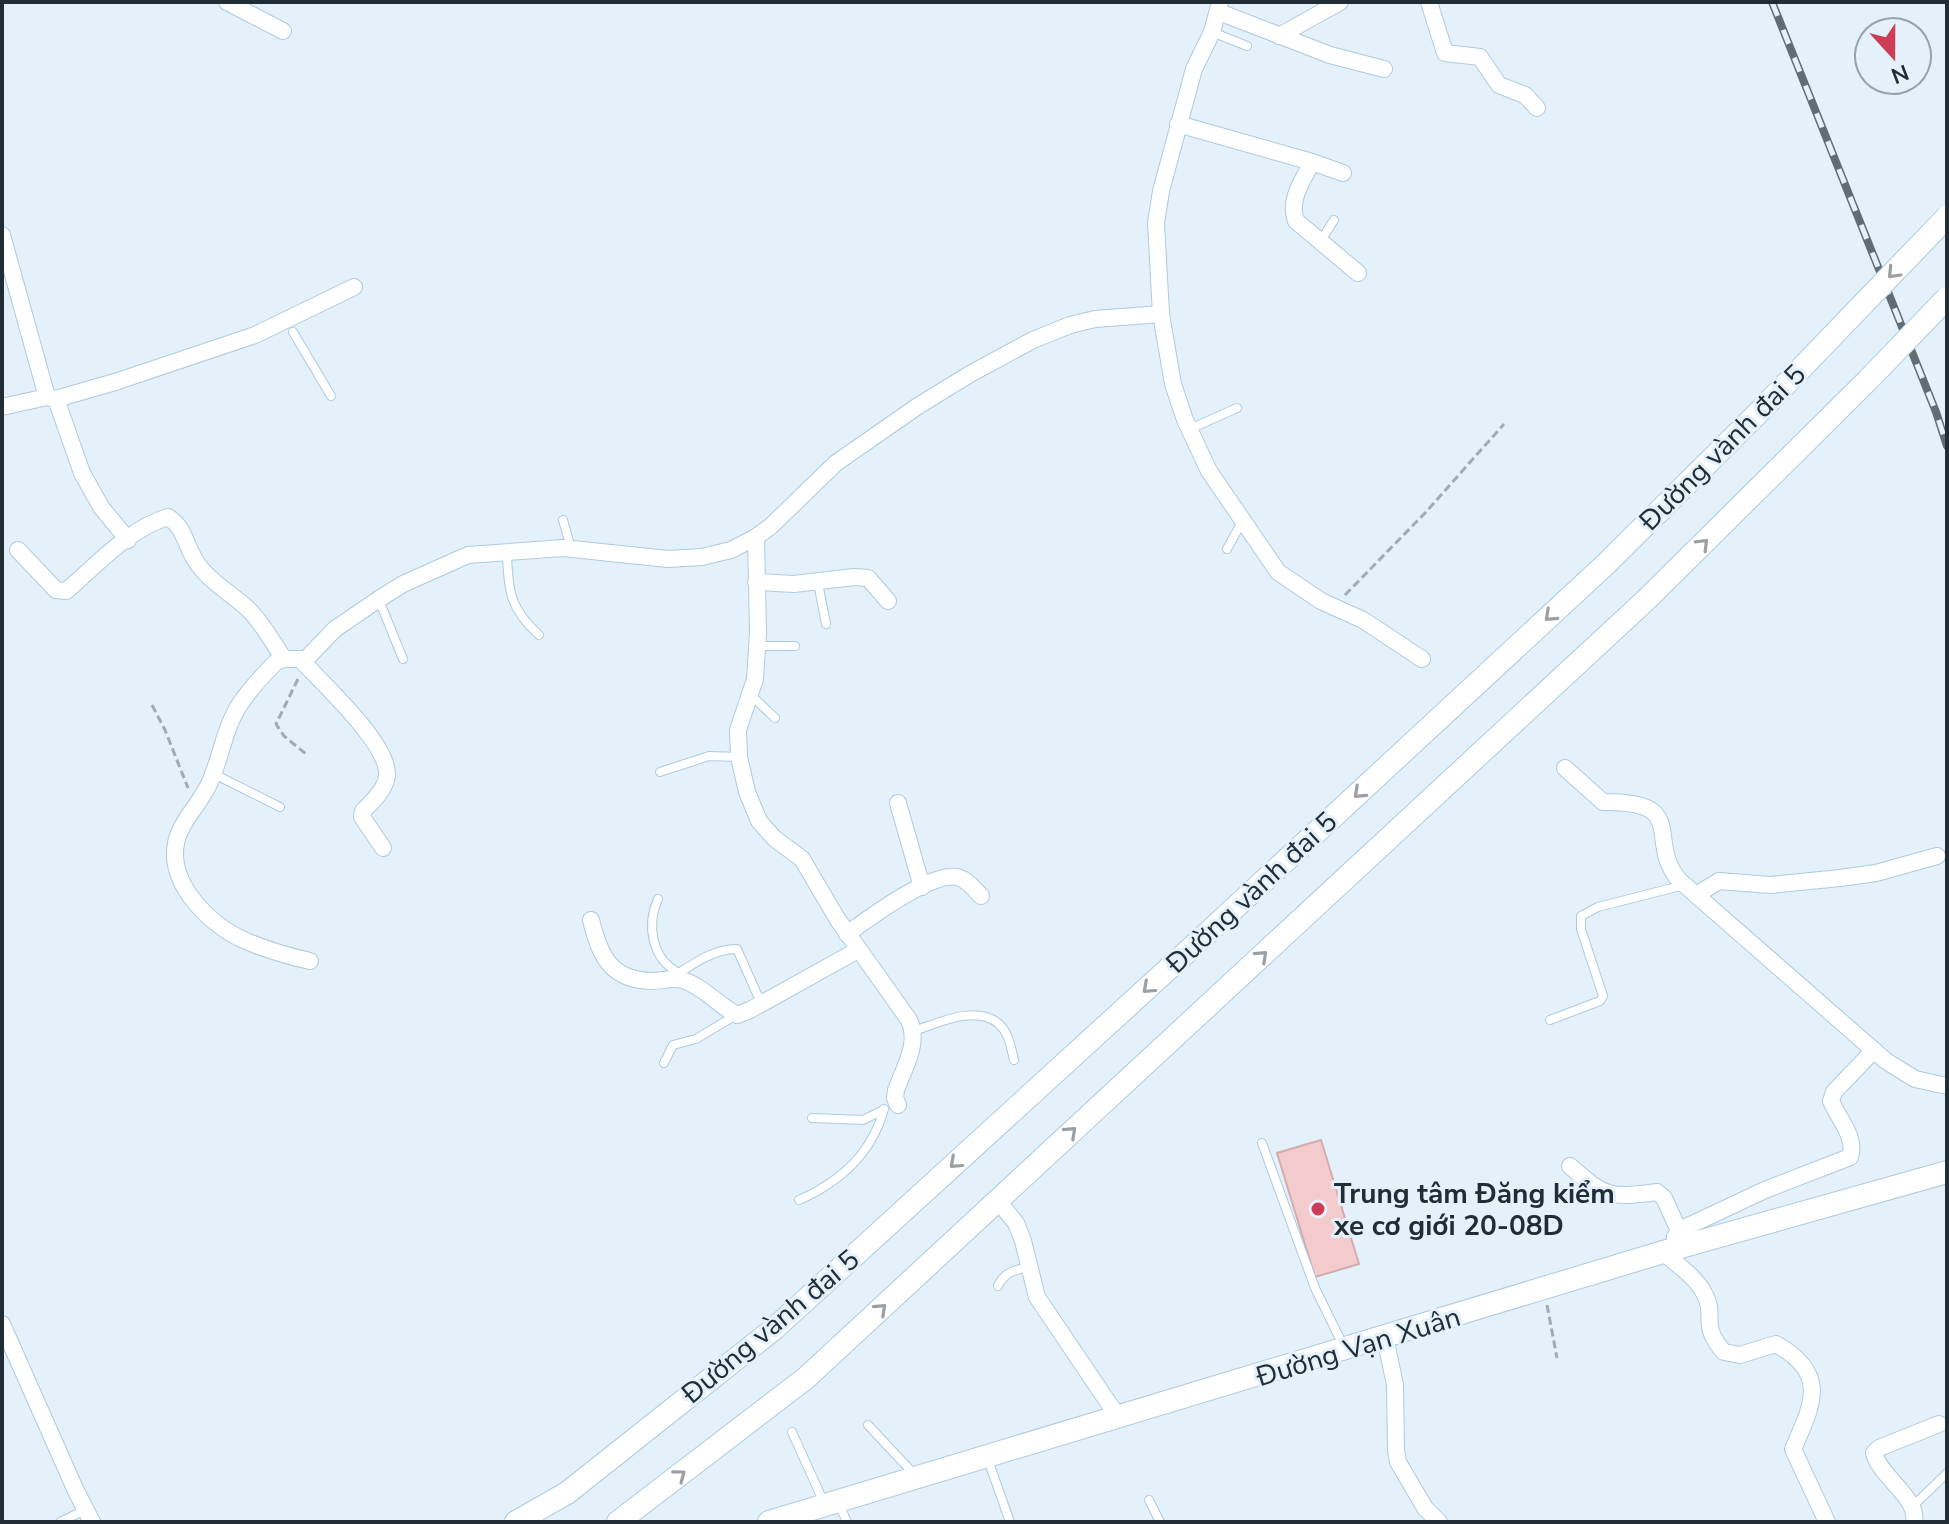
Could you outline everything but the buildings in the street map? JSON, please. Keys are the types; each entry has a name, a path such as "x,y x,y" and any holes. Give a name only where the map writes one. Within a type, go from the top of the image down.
{"main road":[{"name":"Đường vành đai 5","path":"516,1522 567,1493 775,1328 1607,563 1759,412 1947,217"},
{"name":"Đường vành đai 5","path":"618,1522 806,1378 1647,599 1947,298"},
{"name":"Đường Vạn Xuân","path":"769,1522 836,1510 917,1478 1543,1290 1673,1242 1947,1172"}],"street":[{"path":"227,2 283,31"},
{"path":"1279,36 1340,2"},
{"path":"1429,2 1445,53 1480,57 1499,85 1525,95 1537,108"},
{"path":"1384,69 1330,55 1279,36 1220,7 1194,69 1161,191 1156,223 1161,314 1173,384 1209,471 1278,572 1294,585 1363,620 1422,659"},
{"path":"1178,124 1343,173"},
{"path":"1312,162 1295,198 1292,211 1296,221 1358,273"},
{"path":"2,235 52,398 82,473 101,507 128,540"},
{"path":"2,407 115,382 290,325 354,287"},
{"path":"310,961 243,940 222,927 190,897 177,871 175,854 177,839 213,774 239,705 276,662 296,661 312,653 335,629 379,599 403,584 468,555 571,549 668,559 702,557 731,550 756,537 793,507 836,463 970,374 1033,340 1070,325 1095,319 1161,314"},
{"path":"18,550 56,590 66,591 93,566 159,520 168,517 176,522 203,572 251,611 296,661 354,716 385,763 385,784 363,811 362,817 383,848"},
{"path":"756,537 755,679 738,730 739,757 747,792 759,821 774,838 802,859 847,934 914,1031 914,1041 893,1104"},
{"path":"756,582 818,583 868,578 888,601"},
{"path":"1565,768 1603,802 1628,801 1651,810 1664,832 1673,873 1690,890 1899,1071 1915,1079 1947,1086"},
{"path":"898,803 922,887"},
{"path":"1690,890 1719,881 1770,885 1840,878 1876,873 1937,856"},
{"path":"847,934 903,895 952,876 962,878 981,896"},
{"path":"591,920 598,949 620,974 640,980 674,976 707,992 737,1015 858,950"},
{"path":"1673,1242 1765,1190 1850,1157 1853,1149 1849,1135 1831,1101 1834,1092 1874,1050"},
{"path":"1570,1166 1598,1191 1609,1195 1657,1192 1664,1198 1673,1242 1704,1292 1708,1303 1708,1329 1724,1352 1740,1355 1776,1344 1787,1350 1811,1378 1814,1390 1808,1416 1793,1449 1827,1522"},
{"path":"1003,1207 1020,1232 1037,1297 1118,1417"},
{"path":"2,1324 89,1516"},
{"path":"1385,1337 1395,1385 1398,1462 1425,1508 1439,1522"},
{"path":"1913,1514 1877,1463 1874,1453 1879,1448 1939,1424"}],"lane":[{"path":"1306,21 1326,2"},
{"path":"1212,32 1247,46"},
{"path":"1320,242 1334,220"},
{"path":"290,325 331,396"},
{"path":"1190,429 1237,408"},
{"path":"563,520 571,549"},
{"path":"1227,549 1243,520"},
{"path":"507,553 512,601 523,620 539,635"},
{"path":"818,583 826,624"},
{"path":"379,599 403,659"},
{"path":"757,646 795,646"},
{"path":"750,695 775,718"},
{"path":"660,772 709,756 739,757"},
{"path":"213,774 280,807"},
{"path":"1550,1020 1600,1001 1603,996 1581,929 1581,916 1598,907 1690,890"},
{"path":"658,899 650,916 656,952 674,976 702,959 737,949 761,1004"},
{"path":"664,1063 673,1045 706,1034 737,1015"},
{"path":"914,1031 969,1015 986,1016 1000,1025 1008,1037 1014,1060"},
{"path":"812,1118 863,1120 893,1104"},
{"path":"799,1200 836,1180 868,1148 893,1104"},
{"path":"1262,1143 1315,1288 1346,1349"},
{"path":"998,1286 1007,1273 1030,1267"},
{"path":"868,1425 917,1478"},
{"path":"792,1432 836,1510"},
{"path":"987,1457 1010,1522"},
{"path":"1913,1514 1947,1473"},
{"path":"1149,1500 1160,1522"},
{"path":"60,1522 89,1516"}],"path":[{"path":"1334,606 1426,512 1504,424"},
{"path":"296,661 276,724 284,736 306,754"},
{"path":"152,705 196,806"},
{"path":"1543,1290 1557,1358"}],"railway":[{"path":"1772,2 1947,446"}],"place":[{"name":"Trung tâm Đăng kiểm xe cơ giới 20-08D","path":"1318,1209"}]}
